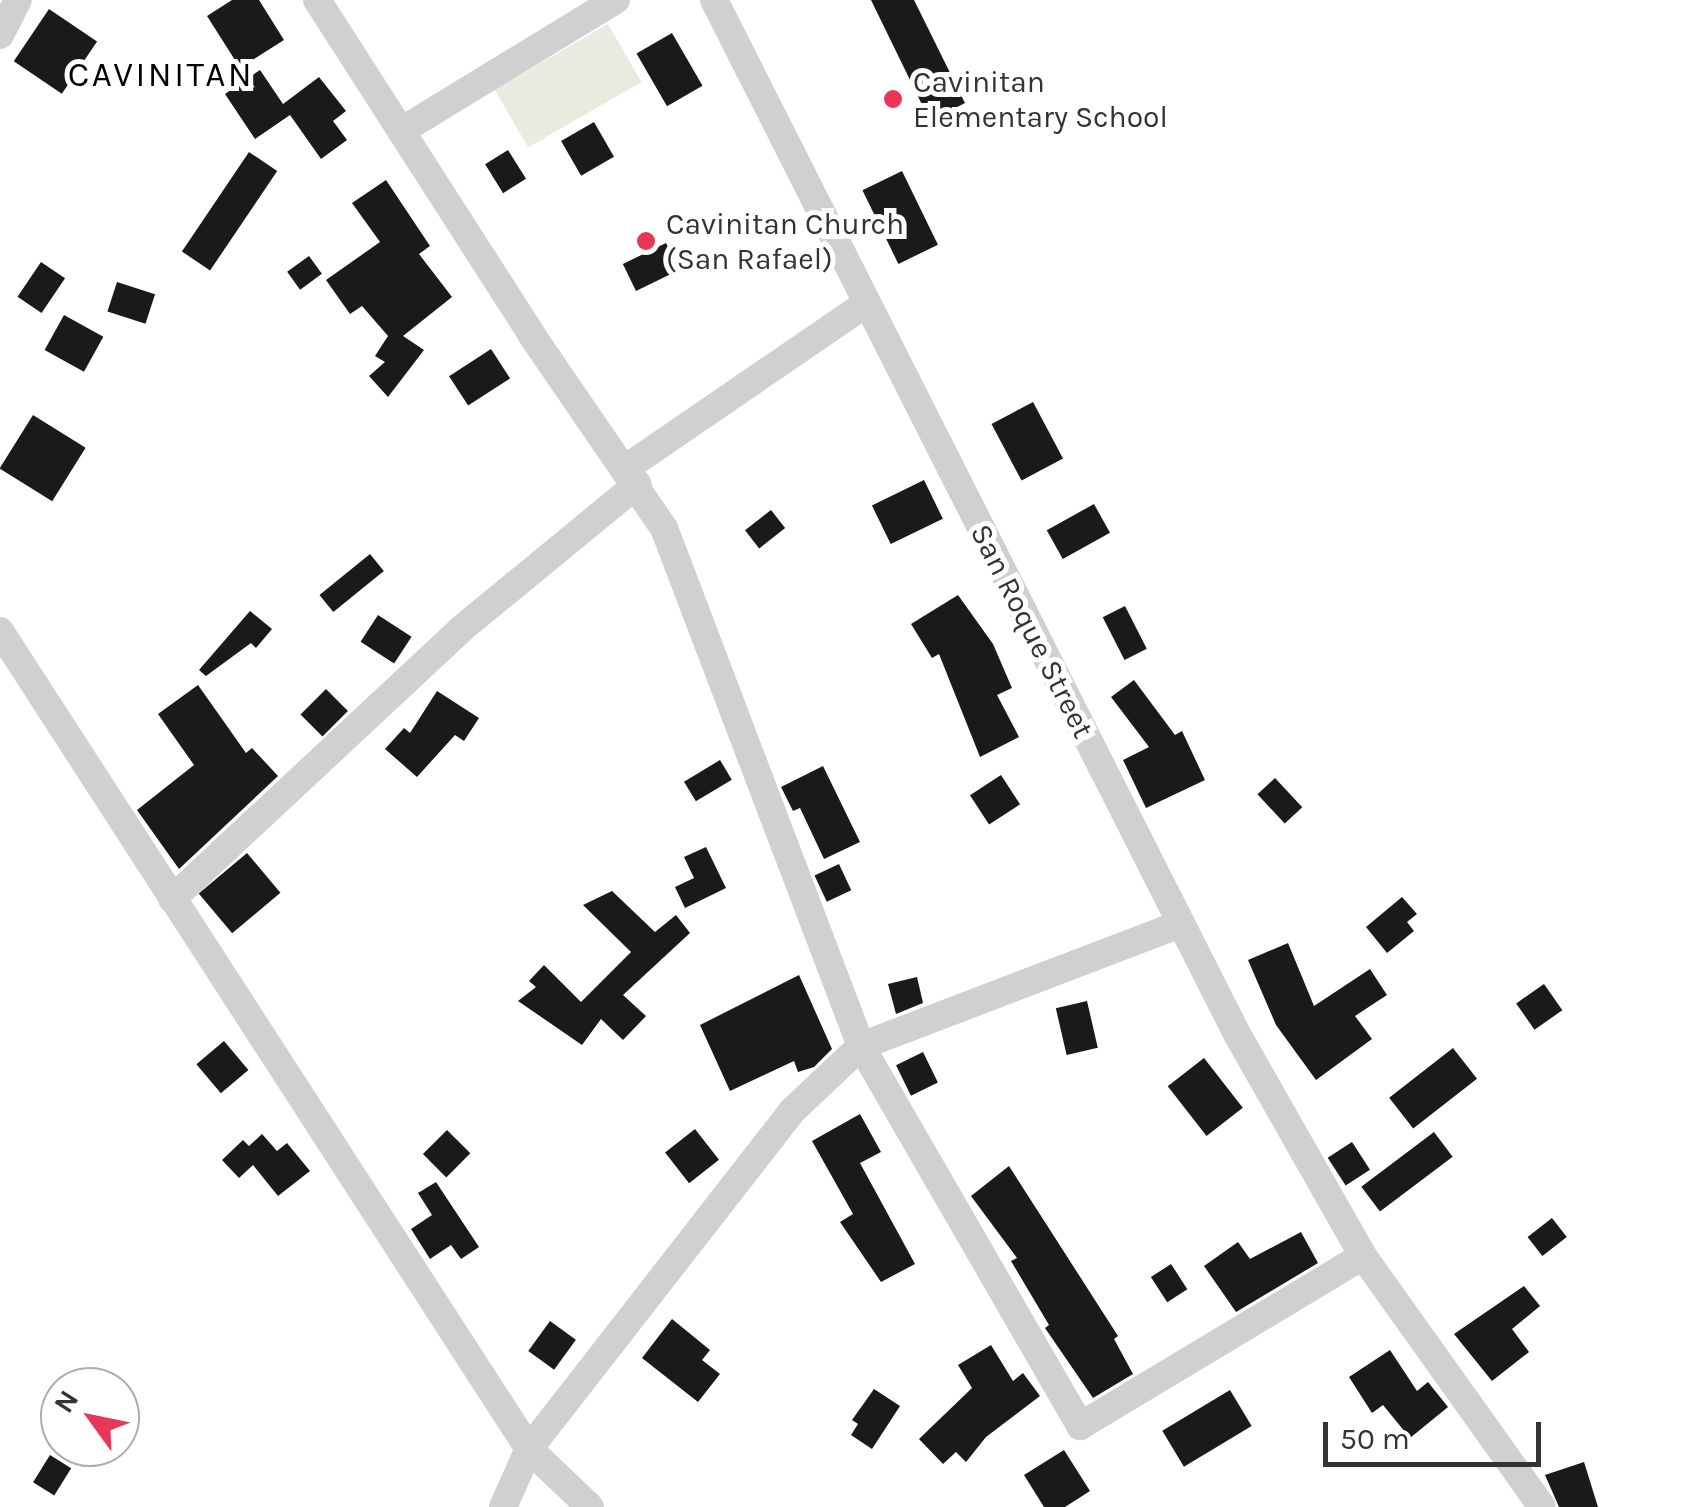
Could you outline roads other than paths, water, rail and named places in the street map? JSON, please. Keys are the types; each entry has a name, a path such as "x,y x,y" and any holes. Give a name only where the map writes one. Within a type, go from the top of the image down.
{"street":[{"path":"0,35 18,0"},
{"path":"317,0 533,338 632,476 682,562 861,1046 1080,1426 1363,1256"},
{"path":"401,131 616,0"},
{"name":"San Roque Street","path":"714,0 1180,924 1363,1256 1542,1507"},
{"path":"172,899 460,630 632,476 867,303"},
{"path":"0,631 528,1449 590,1507"},
{"path":"503,1507 528,1449 792,1111 861,1046 1180,924"}],"place":[{"name":"Cavinitan Elementary School","path":"893,99"},
{"name":"Cavinitan Church (San Rafael)","path":"646,241"}],"district":[{"name":"CAVINITAN","path":"161,75"}]}
